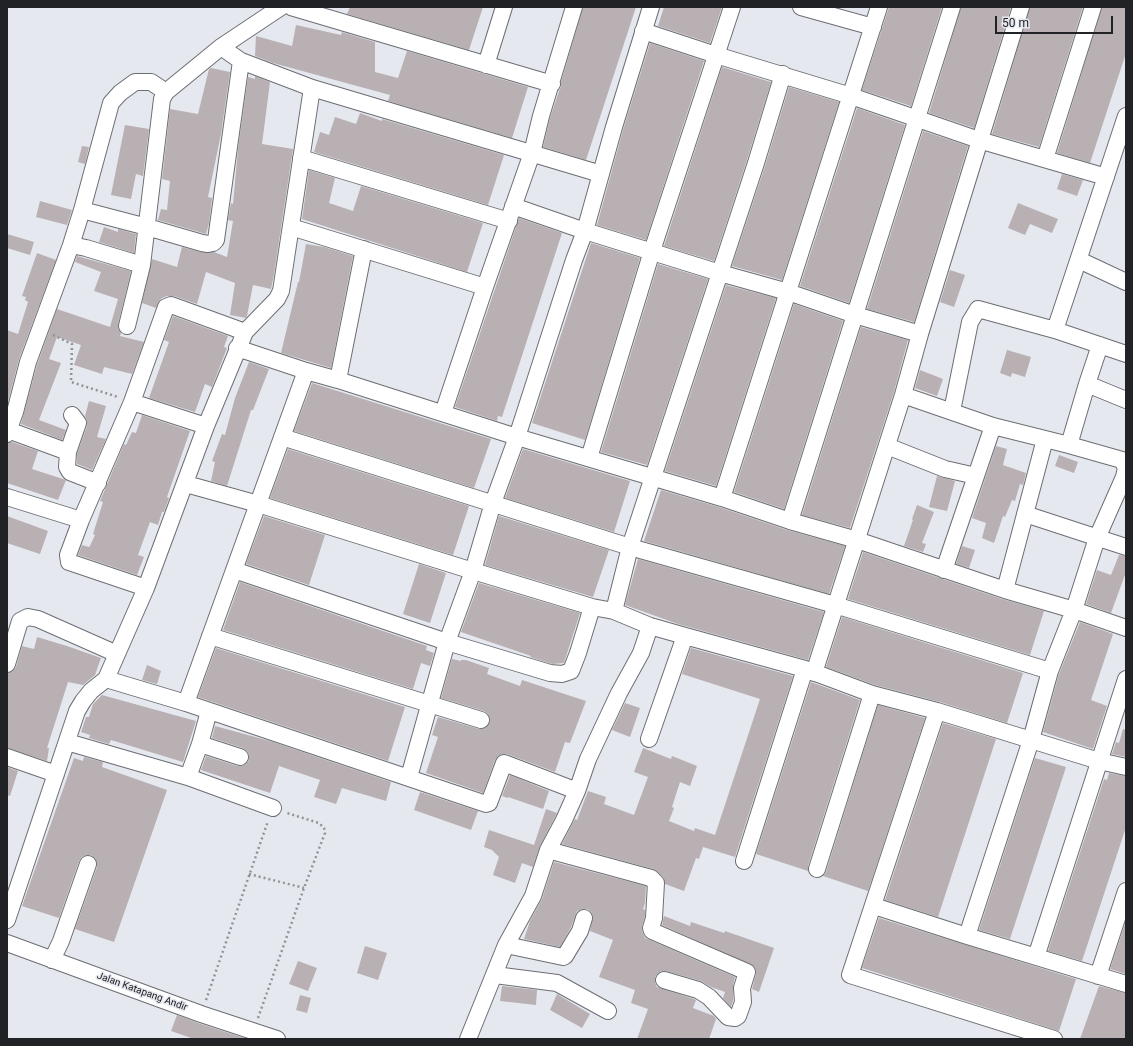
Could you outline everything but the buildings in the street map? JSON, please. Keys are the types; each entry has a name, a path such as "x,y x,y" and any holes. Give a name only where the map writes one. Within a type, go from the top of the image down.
{"street":[{"path":"127,326 142,265 161,102 166,92 221,47 281,7"},
{"path":"291,7 552,84"},
{"path":"486,65 504,7"},
{"path":"443,413 532,153 574,7"},
{"path":"409,778 447,642 473,571 493,503 585,231 651,7"},
{"path":"589,458 652,251 732,7"},
{"path":"803,7 873,27"},
{"path":"722,498 879,7"},
{"path":"790,522 952,7"},
{"path":"744,861 809,671 835,604 857,540 903,395 979,140 1021,7"},
{"path":"1045,159 1093,7"},
{"path":"643,31 917,117 979,140 1106,177"},
{"path":"221,47 241,61 312,88 601,174"},
{"path":"82,210 147,227 202,244 213,243 216,240 241,61"},
{"path":"614,611 630,547 756,163 783,74"},
{"path":"68,452 8,432 15,412 13,390 28,362 71,245 111,103 120,93 135,82 151,82 166,92"},
{"path":"7,920 77,712 91,691 106,679 117,654 146,588 186,484 206,426 237,348 245,332 279,295 312,88"},
{"path":"1055,330 1106,177 1120,159 1126,116"},
{"path":"301,158 508,221"},
{"path":"513,206 585,231 720,273 788,292 855,315 920,334"},
{"path":"291,227 485,287"},
{"path":"71,245 142,265"},
{"path":"338,380 364,249"},
{"path":"1079,260 1126,282"},
{"path":"146,588 69,562 68,555 81,520 132,402 166,307 171,305 245,332"},
{"path":"952,412 970,322 978,309 1055,330 1126,354"},
{"path":"1069,445 1100,345"},
{"path":"237,348 516,437 722,498 790,522 857,540 1005,590 1074,610 1124,630"},
{"path":"186,703 306,371"},
{"path":"1087,384 1126,400"},
{"path":"903,395 993,426 1122,460 1126,468 1124,477 1097,538 1074,610 1050,671 1031,740 967,936"},
{"path":"132,402 206,426"},
{"path":"72,415 78,423 68,452 67,467 70,472 98,483"},
{"path":"944,570 993,426"},
{"path":"282,437 630,547 835,604 1050,671"},
{"path":"1005,590 1045,439"},
{"path":"887,446 945,468 976,476"},
{"path":"186,484 258,504 592,607 614,611 650,626 809,671 872,694 1100,761 1126,767"},
{"path":"7,497 81,520"},
{"path":"1025,514 1126,547"},
{"path":"234,570 447,642 550,673 562,674 571,671 592,607"},
{"path":"7,664 20,621 28,617 38,619 117,654"},
{"path":"468,1039 506,945 533,896 548,850 564,820 588,758 619,693 641,653 650,626"},
{"path":"210,636 481,720"},
{"path":"649,739 685,636"},
{"path":"1036,957 1126,678"},
{"path":"106,679 209,710 486,804 489,803 503,764 505,763 576,791"},
{"path":"817,869 872,694"},
{"path":"188,777 200,744 209,710"},
{"path":"937,712 850,975 1054,1039"},
{"path":"67,742 188,777 273,808"},
{"path":"200,744 240,757"},
{"path":"7,757 56,774"},
{"path":"548,850 652,878 656,883 652,930 747,972 742,988 742,1002 738,1016 735,1018 728,1017 709,997 698,990 664,980"},
{"path":"52,960 88,864"},
{"path":"1098,976 1126,891"},
{"path":"874,906 1126,984"},
{"path":"506,945 563,957 580,931 584,918"},
{"name":"Jalan Katapang Andir","path":"7,943 201,1014 278,1039"},
{"path":"495,975 557,983 608,1011"}],"path":[{"path":"40,330 72,344 71,382 132,402"},
{"path":"201,1014 273,808 319,823 325,831 254,1031"},
{"path":"249,874 304,888"}]}
